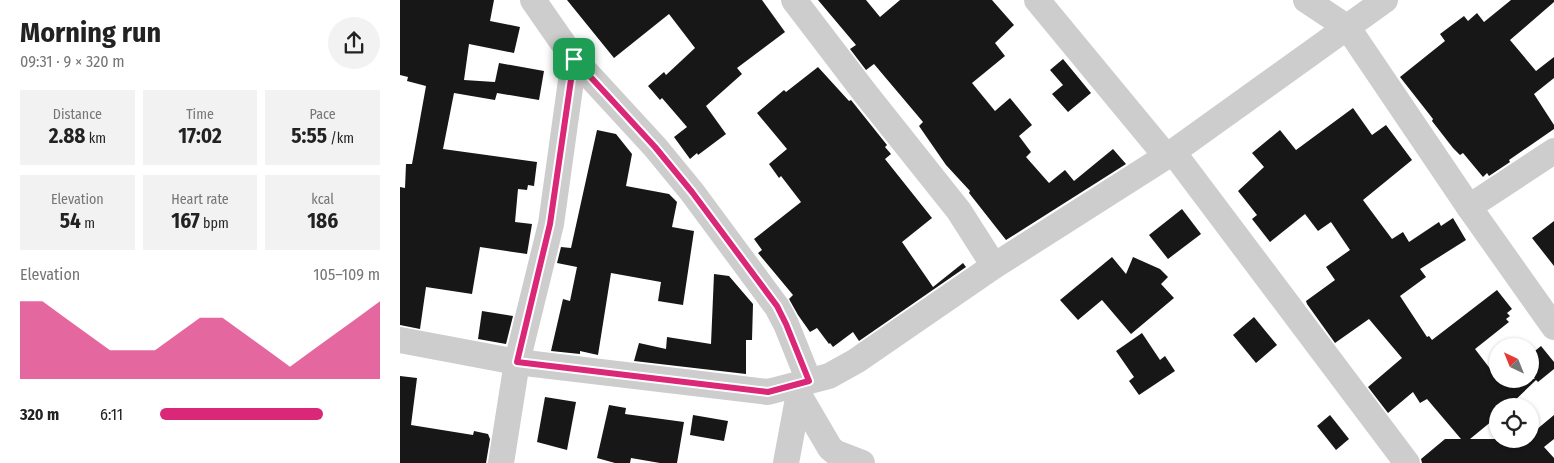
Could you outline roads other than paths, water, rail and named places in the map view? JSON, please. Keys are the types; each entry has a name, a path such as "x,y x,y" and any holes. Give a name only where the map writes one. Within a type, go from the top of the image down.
{"street":[{"path":"533,0 574,59 680,177 777,306 786,324 802,387 830,448 862,463"},
{"path":"794,0 959,211 994,266"},
{"path":"1037,0 1169,154 1407,463"},
{"path":"1306,0 1348,28 1469,207 1554,327"},
{"path":"400,340 517,362 768,392 802,387 829,376 856,361 994,266 1169,154 1385,0"},
{"path":"501,463 517,362 550,224 574,59"},
{"path":"1469,207 1554,151"},
{"path":"786,463 802,387"}]}
